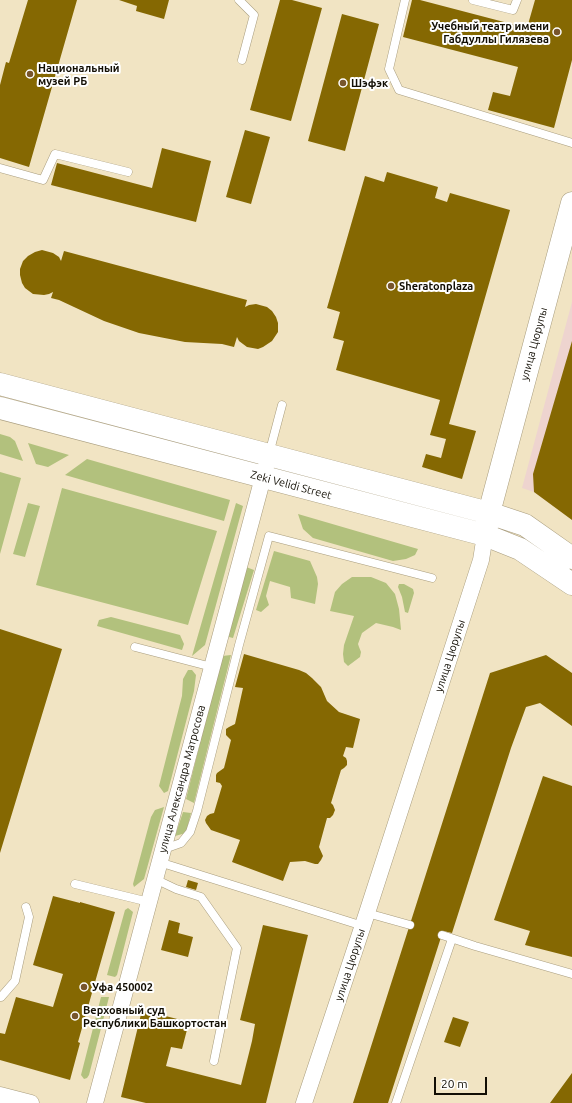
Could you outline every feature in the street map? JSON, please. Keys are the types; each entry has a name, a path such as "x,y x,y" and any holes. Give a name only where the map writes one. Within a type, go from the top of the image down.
{"main road":[{"name":"улица Цюрупы","path":"485,535 489,513 572,203"},
{"path":"0,384 489,513 525,526 572,558"},
{"name":"Zeki Velidi Street","path":"0,408 485,535 520,549 572,584"}],"street":[{"name":"улица Александра Матросова","path":"94,1103 269,455"},
{"name":"улица Цюрупы","path":"304,1103 365,920 481,560 485,535"},
{"path":"0,1095 31,1103"}],"lane":[{"path":"239,0 254,15 242,60"},
{"path":"405,0 389,69 399,90 572,144"},
{"path":"473,0 513,10 517,0"},
{"path":"0,168 43,180 55,154 128,172"},
{"path":"269,455 282,405"},
{"path":"161,856 181,843 190,832 197,811 239,645 269,536 432,578"},
{"path":"135,647 212,667"},
{"path":"161,856 365,920 410,925"},
{"path":"155,879 176,889 201,897 237,948 214,1061"},
{"path":"75,884 149,902"},
{"path":"0,997 2,997 15,981 29,917 26,907"},
{"path":"442,935 572,974"},
{"path":"396,1103 452,939"}],"shaded area":[{"path":"572,302 572,520 534,492 522,488"}],"green space":[{"path":"0,434 10,437 15,441 23,461 0,454"},
{"path":"28,443 69,455 48,467 36,464"},
{"path":"87,459 230,500 224,521 65,475"},
{"path":"0,472 21,478 0,554"},
{"path":"62,488 217,531 188,625 36,585"},
{"path":"28,503 40,506 25,557 13,554"},
{"path":"236,503 243,506 205,645 192,656"},
{"path":"298,514 418,549 415,555 406,559 393,561 313,538 303,529"},
{"path":"274,551 310,561 317,577 318,584 315,604 291,598 290,587 270,581 266,596 269,605 261,612 256,610"},
{"path":"246,567 254,570 233,638 225,636"},
{"path":"352,577 371,577 386,583 395,594 399,609 401,630 376,623 362,633 358,644 361,652 360,657 348,666 344,662 344,645 354,616 330,611 335,592 342,584"},
{"path":"399,584 404,584 413,589 414,593 408,613 405,612 398,587"},
{"path":"111,617 180,635 184,644 182,650 97,626 99,620"},
{"path":"231,655 194,803 186,799 222,656"},
{"path":"188,670 192,670 196,675 194,691 168,791 164,793 159,786 182,696 183,679"},
{"path":"164,807 144,879 134,887 133,884 151,817 155,810"},
{"path":"183,812 191,813 186,833 175,836"},
{"path":"128,908 133,912 117,975 115,977 107,975 125,910"},
{"path":"101,997 109,997 89,1075 84,1079 81,1075"}],"building":[{"name":"Национальный музей РБ","path":"28,0 77,0 29,167 0,158 0,85 6,62 9,63"},
{"path":"119,0 169,0 164,19 136,11 137,6"},
{"path":"280,0 292,0 322,8 291,121 250,110"},
{"path":"412,0 420,0 527,28 535,0 572,0 572,60 554,128 488,110 493,92 510,96 518,67 403,37"},
{"name":"Шэфэк","path":"342,14 379,24 345,151 308,141"},
{"path":"245,130 270,137 251,204 226,197"},
{"path":"162,148 211,161 196,222 51,185 57,163 152,188"},
{"path":"387,172 438,187 435,198 447,202 450,193 510,210 449,424 476,431 462,479 422,467 426,454 441,458 446,439 430,435 440,400 336,370 344,341 333,338 340,312 327,308 365,176 384,182"},
{"path":"42,250 53,253 59,257 61,261 64,251 247,300 245,307 256,304 267,307 272,311 278,323 278,332 272,341 258,349 247,347 239,341 237,337 234,347 222,344 185,342 139,333 104,321 59,300 51,298 53,292 44,295 33,294 25,288 20,275 20,269 23,261 28,256"},
{"path":"572,341 572,520 534,492 533,474"},
{"path":"0,629 62,649 0,853"},
{"path":"244,654 306,673 321,687 327,701 339,712 360,719 353,748 346,747 343,756 346,758 347,765 341,770 331,803 335,810 330,818 327,818 319,847 323,856 318,864 305,861 290,862 283,881 232,862 240,840 211,830 205,820 207,816 214,813 222,786 220,783 216,782 216,775 224,768 231,740 226,735 226,729 235,724 243,688 235,687"},
{"path":"546,655 572,673 572,726 540,703 526,707 511,748 452,933 443,931 388,1103 353,1103 490,673"},
{"path":"543,776 572,786 572,957 525,945 530,931 494,920"},
{"path":"188,880 198,883 196,890 186,887"},
{"path":"53,896 115,912 78,1042 80,1043 70,1080 0,1060 0,1033 5,1034 16,997 53,1007 63,974 33,965"},
{"path":"169,920 180,923 178,933 193,937 188,957 161,950"},
{"path":"263,925 308,935 266,1103 146,1103 121,1097 142,1010 189,1022 182,1049 171,1047 166,1066 241,1085 255,1024 240,1020"},
{"path":"453,1017 469,1022 460,1047 444,1042"},
{"path":"572,1073 572,1103 550,1103"}],"place":[{"name":"Учебный театр имени Габдуллы Гилязева","path":"557,32"},
{"name":"Национальный музей РБ","path":"30,74"},
{"name":"Шэфэк","path":"343,83"},
{"name":"Sheratonplaza","path":"391,286"},
{"name":"Уфа 450002","path":"84,987"},
{"name":"Верховный суд Республики Башкортостан","path":"75,1016"}]}
